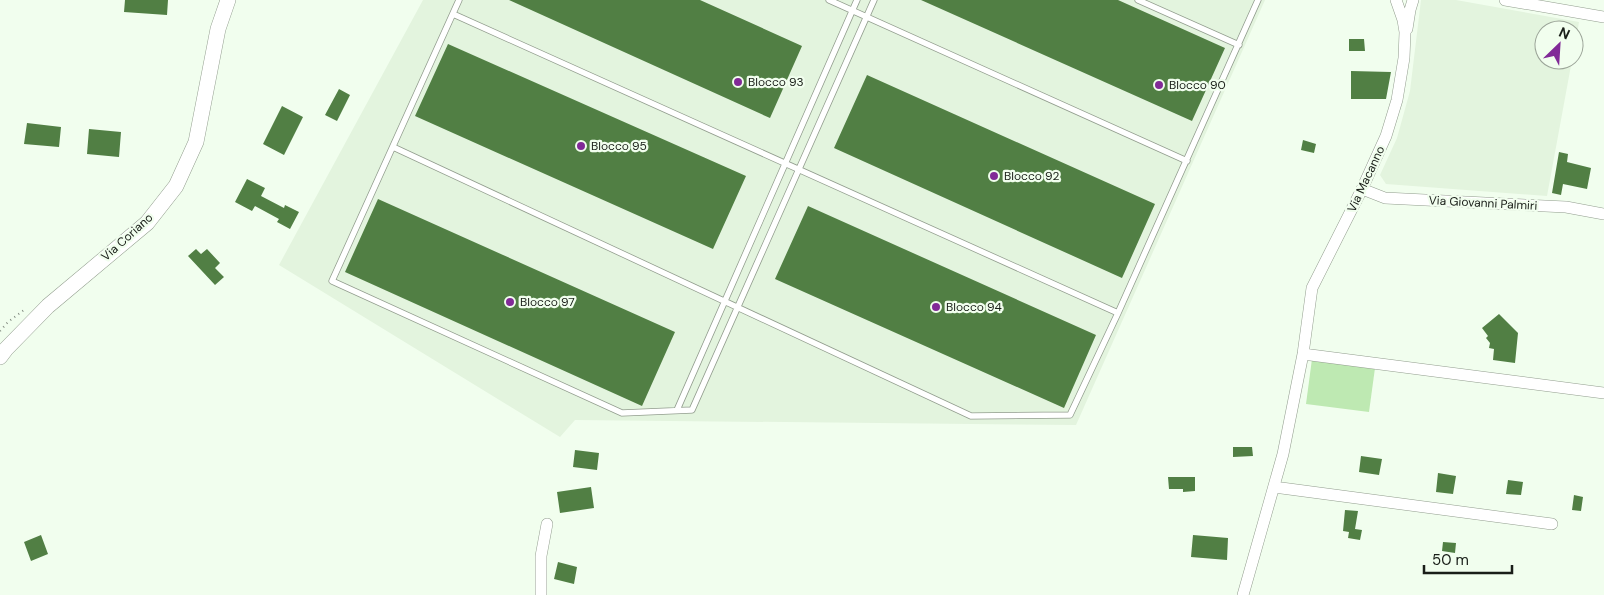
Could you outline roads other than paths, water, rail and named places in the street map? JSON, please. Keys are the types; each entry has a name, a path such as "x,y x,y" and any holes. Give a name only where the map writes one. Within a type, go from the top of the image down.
{"main road":[{"name":"Via Coriano","path":"0,357 48,306 147,223 176,186 196,142 218,29 228,0"}],"street":[{"name":"Via Macanno","path":"1243,595 1283,454 1303,354 1312,288 1362,189 1386,136 1397,100 1404,58 1405,32 1396,0"},
{"path":"1405,32 1408,27 1413,0"},
{"path":"1505,0 1604,17"},
{"name":"Via Giovanni Palmiri","path":"1362,189 1385,198 1566,207 1604,214"},
{"path":"1303,354 1604,393"},
{"path":"1274,487 1552,524"},
{"path":"541,595 541,556 547,524"}],"lane":[{"path":"459,0 332,281 622,413 692,410 874,0"},
{"path":"829,0 1186,161"},
{"path":"677,410 857,0"},
{"path":"1138,0 1239,45"},
{"path":"393,147 971,416 1070,415 1118,313 1258,0"},
{"path":"453,14 1118,313"}],"place":[{"name":"Blocco 93","path":"738,82"},
{"name":"Blocco 90","path":"1159,85"},
{"name":"Blocco 95","path":"581,146"},
{"name":"Blocco 92","path":"994,176"},
{"name":"Blocco 97","path":"510,302"},
{"name":"Blocco 94","path":"936,307"}]}
